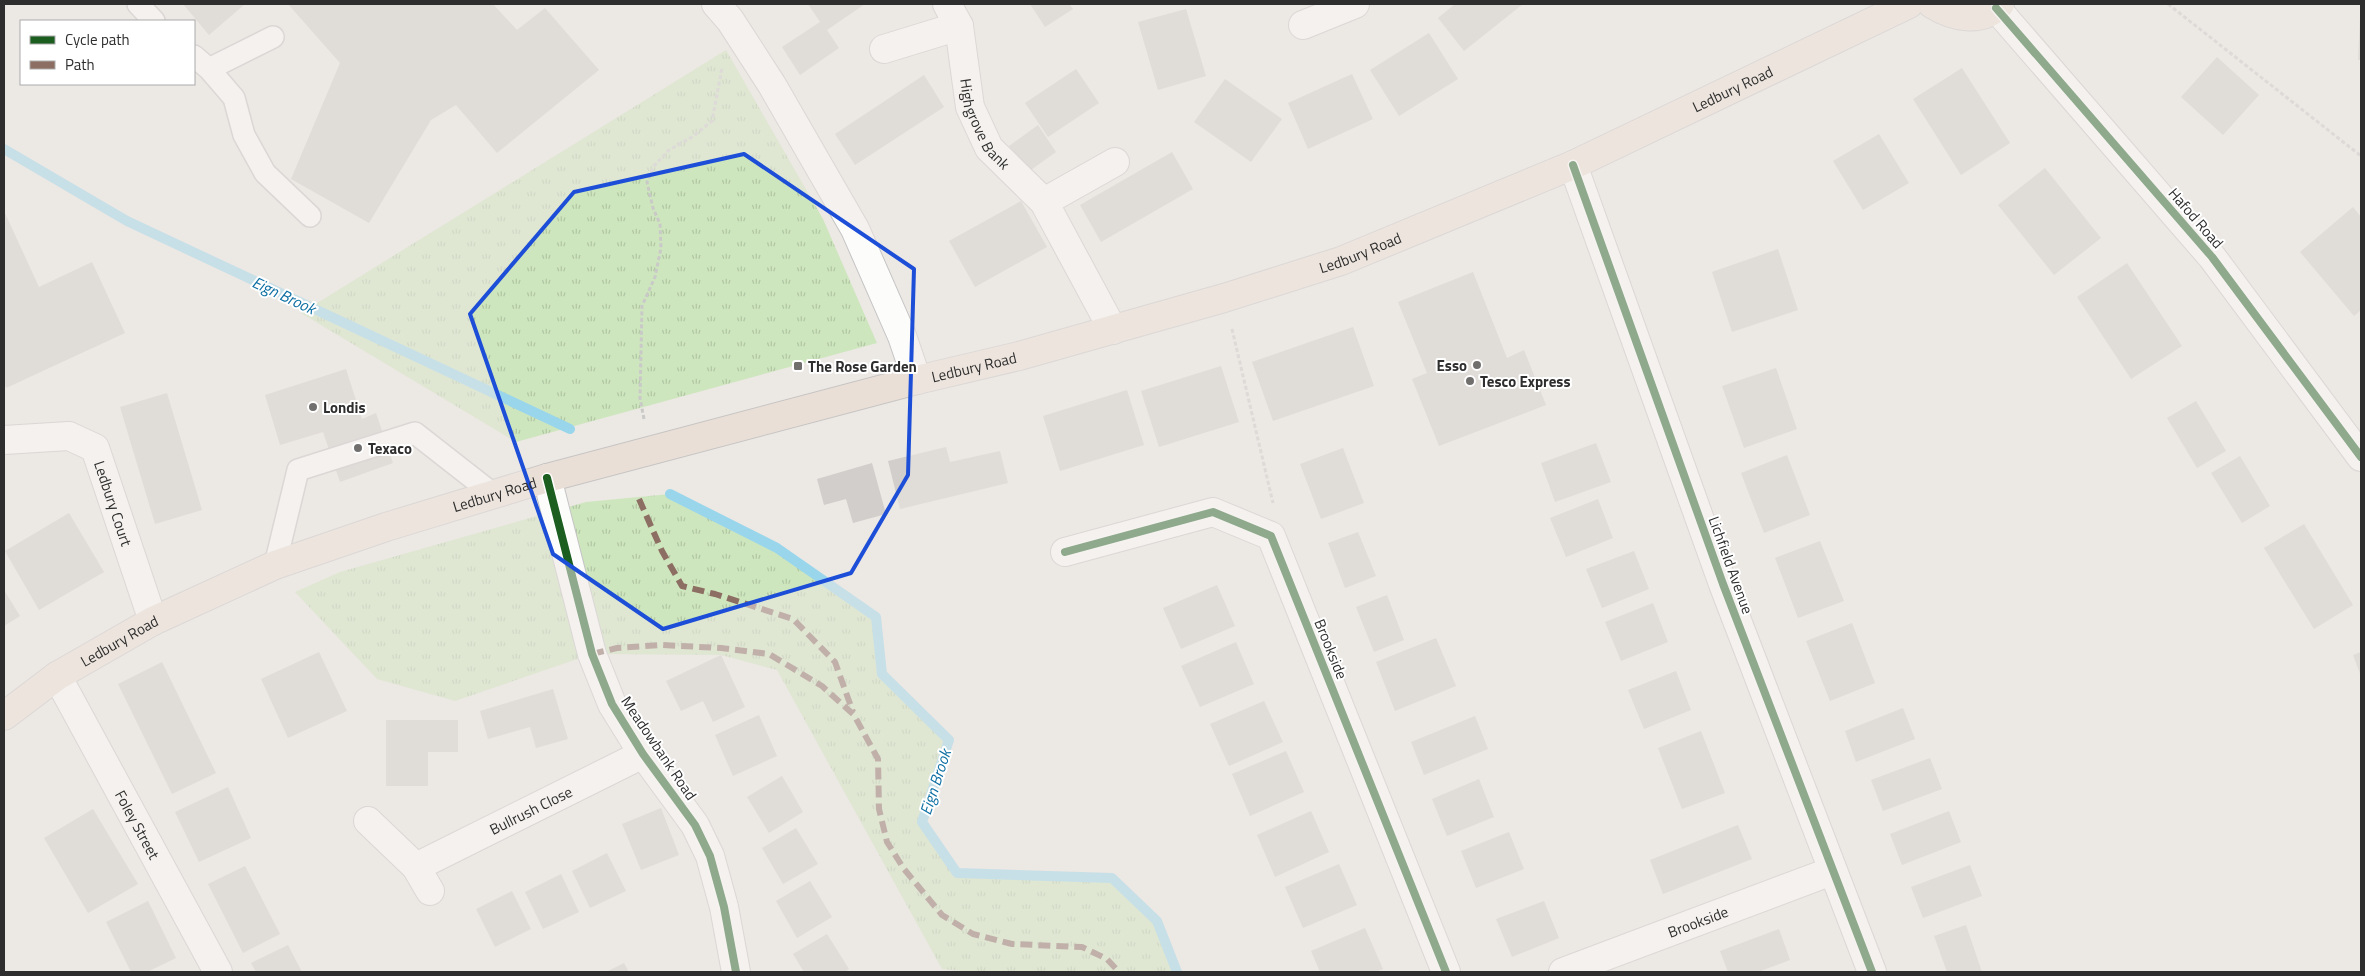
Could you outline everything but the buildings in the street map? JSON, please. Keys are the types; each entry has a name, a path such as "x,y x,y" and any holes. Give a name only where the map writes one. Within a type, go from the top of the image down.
{"highway":[{"name":"Ledbury Road","path":"4,716 57,676 153,621 275,565 547,478 917,380 1019,356 1224,298 1341,261 1573,165 1909,4"},
{"path":"1932,4 1946,13 1957,16 1976,16 1998,6"}],"street":[{"path":"1303,24 1355,4"},
{"name":"Hafod Road","path":"1998,6 2212,257 2361,457"},
{"path":"723,12 772,85 855,229 902,336 917,380"},
{"name":"Highgrove Bank","path":"884,49 953,15 970,107 989,148 1044,202 1113,330"},
{"path":"1044,202 1116,162"},
{"name":"Lichfield Avenue","path":"1573,165 1723,584 1872,972"},
{"name":"Ledbury Court","path":"4,440 69,436 95,448 153,621"},
{"name":"Meadowbank Road","path":"547,478 592,654 612,704 643,754 695,825 710,856 724,907 736,972"},
{"path":"1065,552 1213,512 1271,536"},
{"name":"Brookside","path":"1271,536 1446,972"},
{"name":"Foley Street","path":"57,676 218,972"},
{"name":"Bullrush Close","path":"416,867 643,754"},
{"path":"368,821 416,867 430,891"},
{"name":"Brookside","path":"1563,972 1832,871"}],"lane":[{"path":"138,4 153,20"},
{"path":"273,38 201,62 234,98 244,134 265,173 310,216"},
{"path":"275,565 298,470 415,433 493,494"}],"path":[{"path":"2168,4 2361,156"},
{"path":"650,450 640,398 640,339 642,306 655,277 661,248 660,224 653,208 647,182 654,166 669,150 692,138 712,121 723,12"},
{"path":"1224,298 1273,499 1271,536"}],"highlighted area":[{"path":"744,154 914,269 908,475 851,573 663,629 553,554 470,314 574,192"}],"green space":[{"path":"726,50 823,219 877,343 516,442 301,313"},
{"path":"670,494 777,548 876,617 882,674 949,740 922,822 957,873 1112,878 1157,921 1177,972 971,972 942,969 777,670 721,655 592,654 455,701 377,679 295,592 340,572 586,502"}],"waterway":[{"name":"Eign Brook","path":"4,149 127,221 570,429"},
{"name":"Eign Brook","path":"670,494 777,548 876,617 882,674 949,740 922,822 957,873 1112,878 1157,921 1177,972"}],"marked path":[{"path":"639,499 662,551 682,586 715,594 793,619 835,662 853,712"},
{"path":"592,654 617,648 662,645 721,648 769,654 822,686 854,715 878,759 879,809 887,842 904,869 942,915 973,934 1012,944 1082,947 1107,959 1119,972"}],"cycle path":[{"path":"1996,8 2212,257 2361,457"},
{"path":"1573,165 1723,584 1872,972"},
{"path":"547,478 592,654 612,704 643,754 695,825 710,856 724,907 736,972"},
{"path":"1065,552 1213,512 1271,536 1446,972"}],"place":[{"name":"Esso","path":"1477,365"},
{"name":"The Rose Garden","path":"798,366"},
{"name":"Tesco Express","path":"1470,381"},
{"name":"Londis","path":"313,407"},
{"name":"Texaco","path":"358,448"}]}
